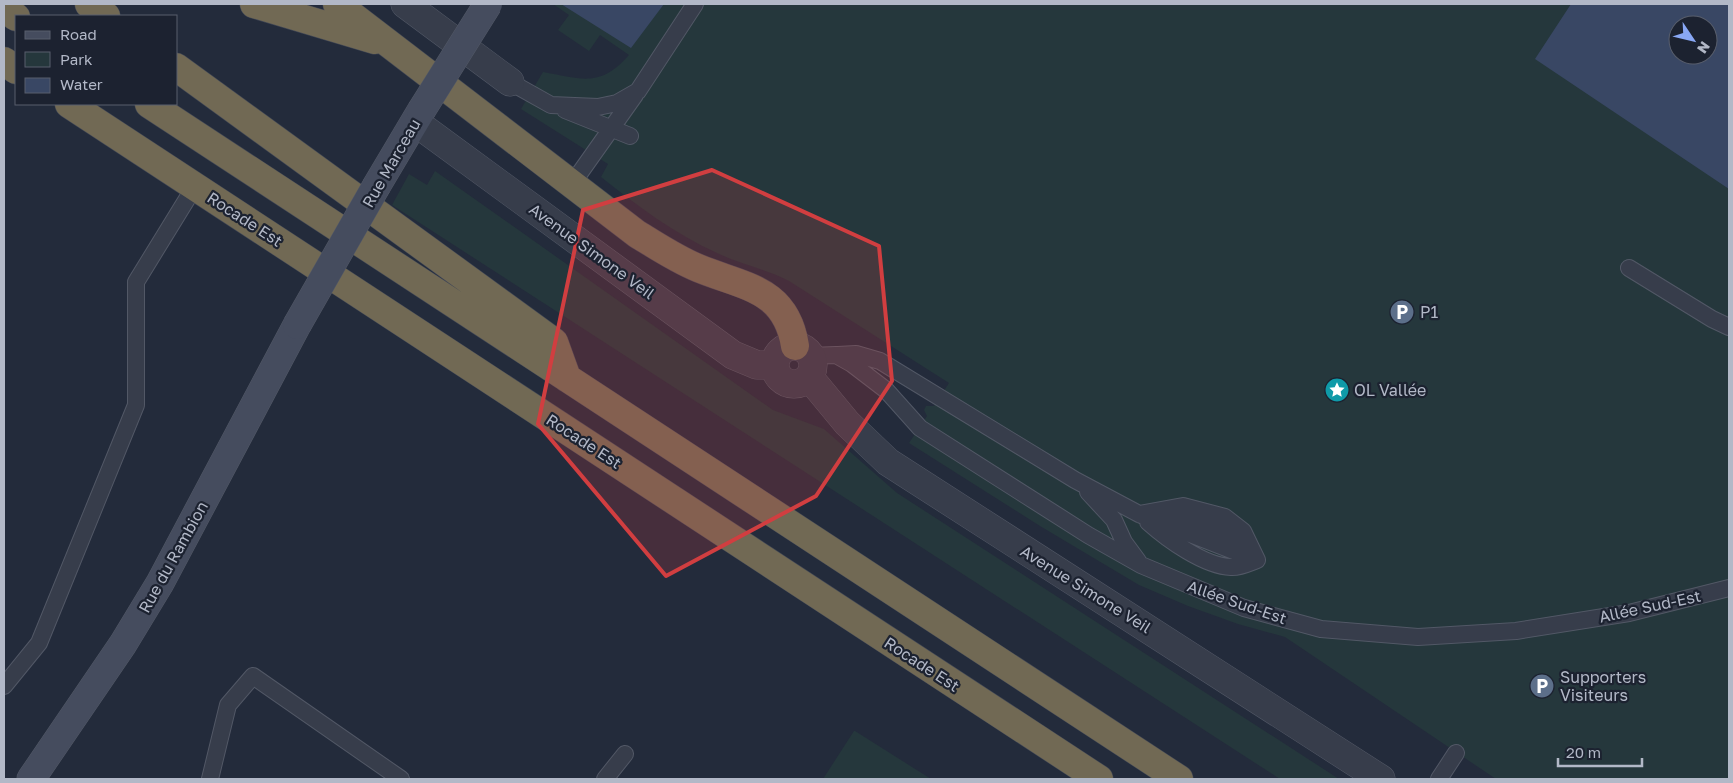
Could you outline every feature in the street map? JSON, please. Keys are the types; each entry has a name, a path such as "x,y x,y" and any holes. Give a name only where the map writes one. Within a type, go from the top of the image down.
{"highway":[{"path":"89,4 105,15"},
{"path":"254,4 388,44"},
{"path":"337,4 637,234 676,258 750,286 770,299 785,312 793,330 813,358"},
{"path":"4,8 15,16"},
{"path":"4,61 15,69"},
{"path":"178,68 554,342 567,378"},
{"name":"Rocade Est","path":"70,105 1099,779"},
{"path":"151,105 1179,779"}],"street":[{"path":"405,4 510,82"},
{"name":"Rue Marceau","path":"297,325 418,116 489,4"},
{"name":"Avenue Simone Veil","path":"418,116 733,355 757,365 775,365 779,354 789,347 813,358 847,423 888,462 1382,779"},
{"name":"Rue du Rambion","path":"31,779 123,644 160,583 297,325"}],"lane":[{"path":"572,184 638,91 695,4"},
{"path":"510,82 551,105 630,136"},
{"path":"551,105 598,107 617,102 638,91"},
{"path":"4,686 39,643 136,405 136,282 195,186"},
{"path":"1629,268 1712,319 1729,327"},
{"path":"1712,319 1729,320"},
{"path":"1712,319 1729,336"},
{"path":"813,358 856,354 880,361 1075,480 1139,514 1170,542 1222,566 1233,567 1258,560 1232,536 1201,522 1188,518 1139,514"},
{"name":"Allée Sud-Est","path":"813,358 852,364 886,390 920,428 1088,536 1141,565 1244,608 1320,628 1418,637 1516,631 1629,612 1729,588"},
{"path":"1075,480 1114,520 1124,542 1141,565"},
{"path":"210,779 228,704 253,676 401,779"},
{"path":"1439,779 1456,753"},
{"path":"604,779 625,754"}],"highlighted area":[{"path":"712,170 879,246 892,381 816,496 666,576 538,424 583,210"}],"green space":[{"name":"OL Vallée","path":"553,4 1729,4 1729,779 1496,779 1285,637 1238,624 1188,606 1139,585 1040,526 909,443 927,416 924,410 926,406 934,406 949,383 789,281 717,253 671,228 601,177 608,164 521,109 543,72 580,78 599,77 609,73 629,55 600,35 589,51 558,30 569,15"},
{"path":"435,171 773,410 824,429 897,493 1339,779 1280,779 392,205 409,174 427,185"},
{"path":"855,731 931,779 823,779"}],"water":[{"path":"561,4 664,4 631,48"},
{"path":"1571,4 1729,4 1729,189 1535,59"}],"place":[{"name":"P1","path":"1402,312"},
{"name":"OL Vallée","path":"1337,390"},
{"name":"Supporters Visiteurs","path":"1542,686"}]}
